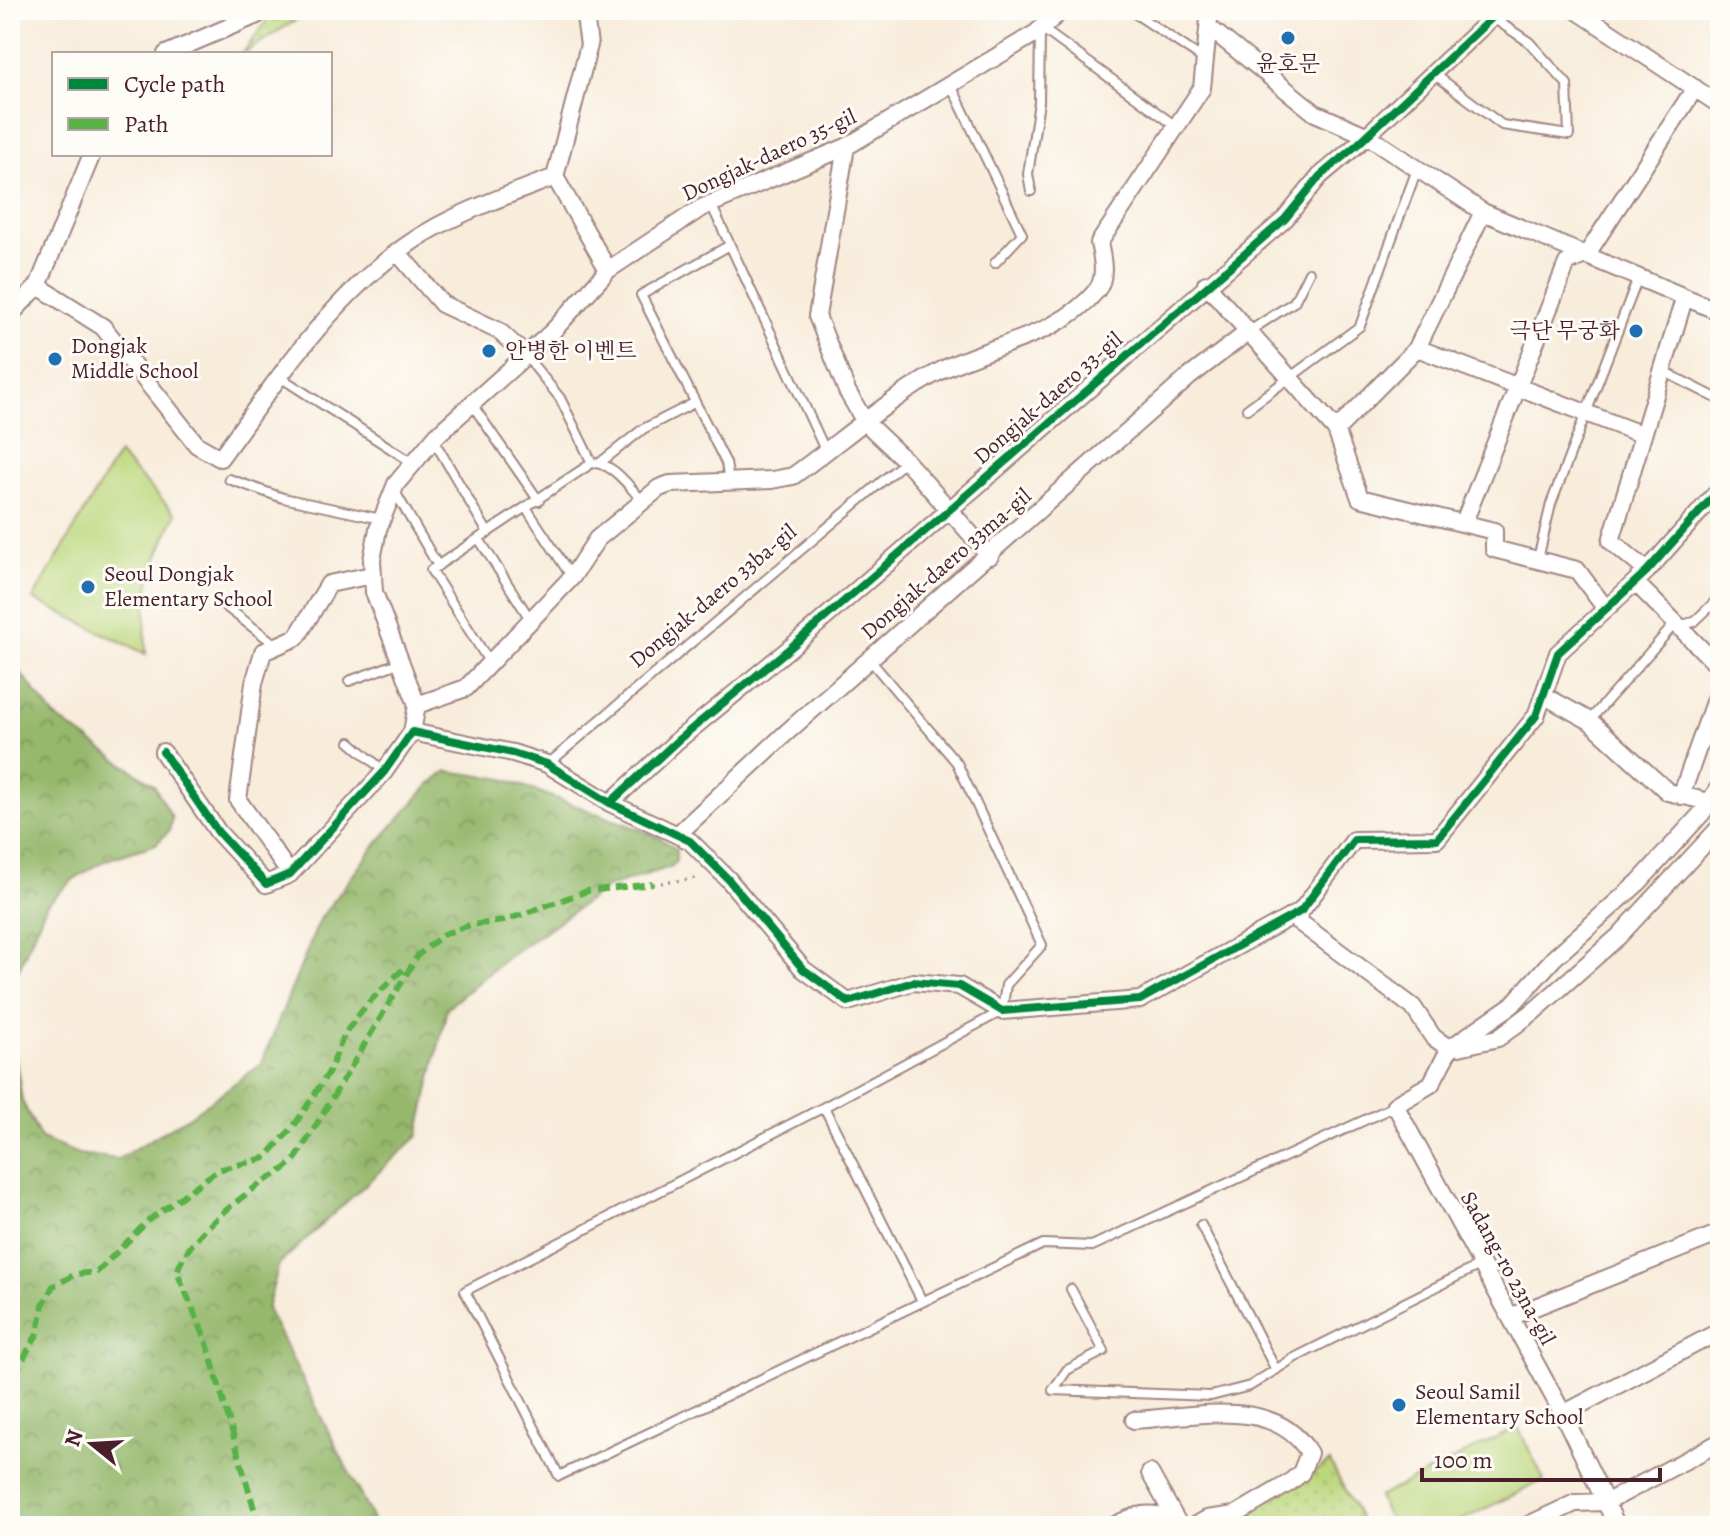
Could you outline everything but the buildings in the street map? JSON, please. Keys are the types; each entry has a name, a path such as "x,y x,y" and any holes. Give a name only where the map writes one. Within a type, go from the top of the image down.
{"street":[{"path":"171,52 257,15 261,10"},
{"path":"584,10 589,45 555,177 608,270"},
{"path":"1040,27 1044,10"},
{"name":"Dongjak-daero 35-gil","path":"412,732 417,705 374,592 372,575 382,519 394,490 433,439 525,355 608,270 711,204 846,147 1036,33 1062,10"},
{"path":"417,705 466,688 572,577 597,539 642,500 670,484 772,480 793,476 941,371 1004,342 1056,327 1099,288 1104,269 1099,243 1202,88 1203,59 1211,29 1210,10"},
{"path":"1576,10 1720,105"},
{"name":"Dongjak-daero 33-gil","path":"610,803 678,740 1285,219 1320,176 1368,136 1496,14"},
{"path":"1211,29 1315,113 1368,136 1483,212 1720,312"},
{"path":"1464,522 1567,263 1587,254 1695,88"},
{"path":"846,147 817,316 847,391 865,422 906,461 990,556"},
{"path":"10,315 38,286 91,156"},
{"path":"38,286 103,327 197,445 220,458 280,377 329,318 382,263 436,227 555,177"},
{"path":"1336,430 1417,348 1483,212"},
{"path":"398,253 442,304 499,331 525,355"},
{"path":"1206,284 1336,430 1360,498 1494,531 1494,549 1577,570 1606,609"},
{"path":"1684,299 1611,541 1681,628 1720,668"},
{"name":"Dongjak-daero 33ma-gil","path":"677,835 1189,377 1248,332"},
{"path":"1417,348 1643,435"},
{"path":"163,752 218,832 266,884 290,874 384,772 412,732 513,753 547,764 610,803 690,841 728,879 803,969 848,1002 913,982 959,986 1002,1011 1140,1000 1301,911 1354,840 1437,839 1536,716 1558,653 1641,576 1720,489"},
{"path":"290,874 238,800 254,683 263,652 297,637 329,584 372,575"},
{"path":"1681,796 1720,685"},
{"path":"1543,695 1590,721 1668,792 1709,802"},
{"path":"1395,1105 1431,1084 1450,1049 1512,1005 1554,958 1650,871 1720,786"},
{"path":"1291,916 1413,1007 1433,1037 1450,1049 1498,1038 1533,1012 1619,936 1660,889 1687,867 1720,827"},
{"name":"Sadang-ro 23na-gil","path":"1395,1105 1563,1414 1617,1526"},
{"path":"1510,1317 1720,1233"},
{"path":"1563,1414 1720,1331"},
{"path":"1134,1420 1252,1414 1278,1422 1299,1435 1309,1453 1301,1473 1235,1515 1207,1519 1195,1526"},
{"path":"1526,1526 1575,1503 1607,1502 1720,1442"},
{"path":"1150,1473 1177,1526"},
{"path":"1113,1526 1135,1515 1157,1514 1177,1526"}],"lane":[{"path":"1130,10 1203,59"},
{"path":"1250,10 1269,10"},
{"name":"Dongjak-daero 33-gil","path":"1433,73 1502,125 1569,135 1567,84 1529,42 1496,14"},
{"path":"1040,27 1178,128"},
{"path":"1031,191 1028,174 1039,102 1040,27"},
{"path":"951,84 1022,234 995,263"},
{"path":"1247,409 1360,326 1417,168"},
{"path":"711,204 826,452"},
{"path":"729,481 726,463 641,295 730,245"},
{"path":"1248,332 1294,302 1309,272"},
{"path":"1538,560 1544,525 1583,414 1638,278"},
{"path":"525,355 560,398 596,462 642,500"},
{"path":"1662,371 1720,400"},
{"path":"280,377 413,463"},
{"path":"471,403 539,501"},
{"path":"434,568 643,429 694,403"},
{"path":"433,439 488,533"},
{"name":"Dongjak-daero 33ba-gil","path":"547,764 906,461"},
{"path":"229,479 283,498 382,519"},
{"path":"394,490 434,568 490,664"},
{"path":"527,509 572,577"},
{"path":"479,539 530,619"},
{"path":"1590,721 1672,627 1681,628 1694,622 1720,597"},
{"path":"225,606 276,645"},
{"path":"870,660 957,763 1042,945 1006,985 1002,1011 824,1107 465,1291 559,1476 1043,1244 1092,1246 1395,1105"},
{"path":"349,681 402,662"},
{"path":"350,742 384,772"},
{"path":"824,1107 922,1301"},
{"path":"1201,1225 1276,1370"},
{"path":"1071,1289 1104,1351 1067,1370 1053,1390 1211,1396 1250,1386 1480,1265"}],"path":[{"path":"653,884 697,878"}],"green space":[{"path":"275,10 312,10 245,52"},
{"path":"118,454 176,514 150,581 146,654 33,599"},
{"path":"10,659 55,717 154,785 172,818 169,831 156,844 106,860 74,879 46,905 15,978 14,1048 22,1101 41,1139 78,1154 118,1159 193,1114 261,1064 320,919 374,847 428,786 447,771 504,779 657,836 676,849 676,861 671,867 608,887 509,956 447,1008 418,1136 279,1264 267,1309 376,1526 10,1526"},
{"path":"1518,1427 1544,1480 1450,1526 1392,1526 1378,1497"},
{"path":"1330,1462 1364,1526 1227,1526"}],"marked path":[{"path":"259,1526 206,1340 177,1272 182,1259 222,1214 297,1157 418,955 444,934 470,925 504,921 587,891 653,884"},
{"path":"10,1370 19,1366 38,1333 43,1305 53,1286 76,1274 97,1272 149,1220 218,1170 265,1158 294,1126 329,1072 345,1033 369,1002 403,969"}],"cycle path":[{"path":"610,803 678,740 790,648 1285,219 1320,176 1500,10"},
{"path":"163,752 218,832 266,884 290,874 384,772 412,732 513,753 547,764 610,803 690,841 728,879 803,969 848,1002 913,982 959,986 1002,1011 1140,1000 1301,911 1354,840 1437,839 1536,716 1558,653 1647,571 1720,489"}],"place":[{"name":"윤호문","path":"1288,38"},
{"name":"극단 무궁화","path":"1636,331"},
{"name":"안병한 이벤트","path":"489,351"},
{"name":"Dongjak Middle School","path":"55,359"},
{"name":"Seoul Dongjak Elementary School","path":"88,587"},
{"name":"Seoul Samil Elementary School","path":"1399,1405"}]}
